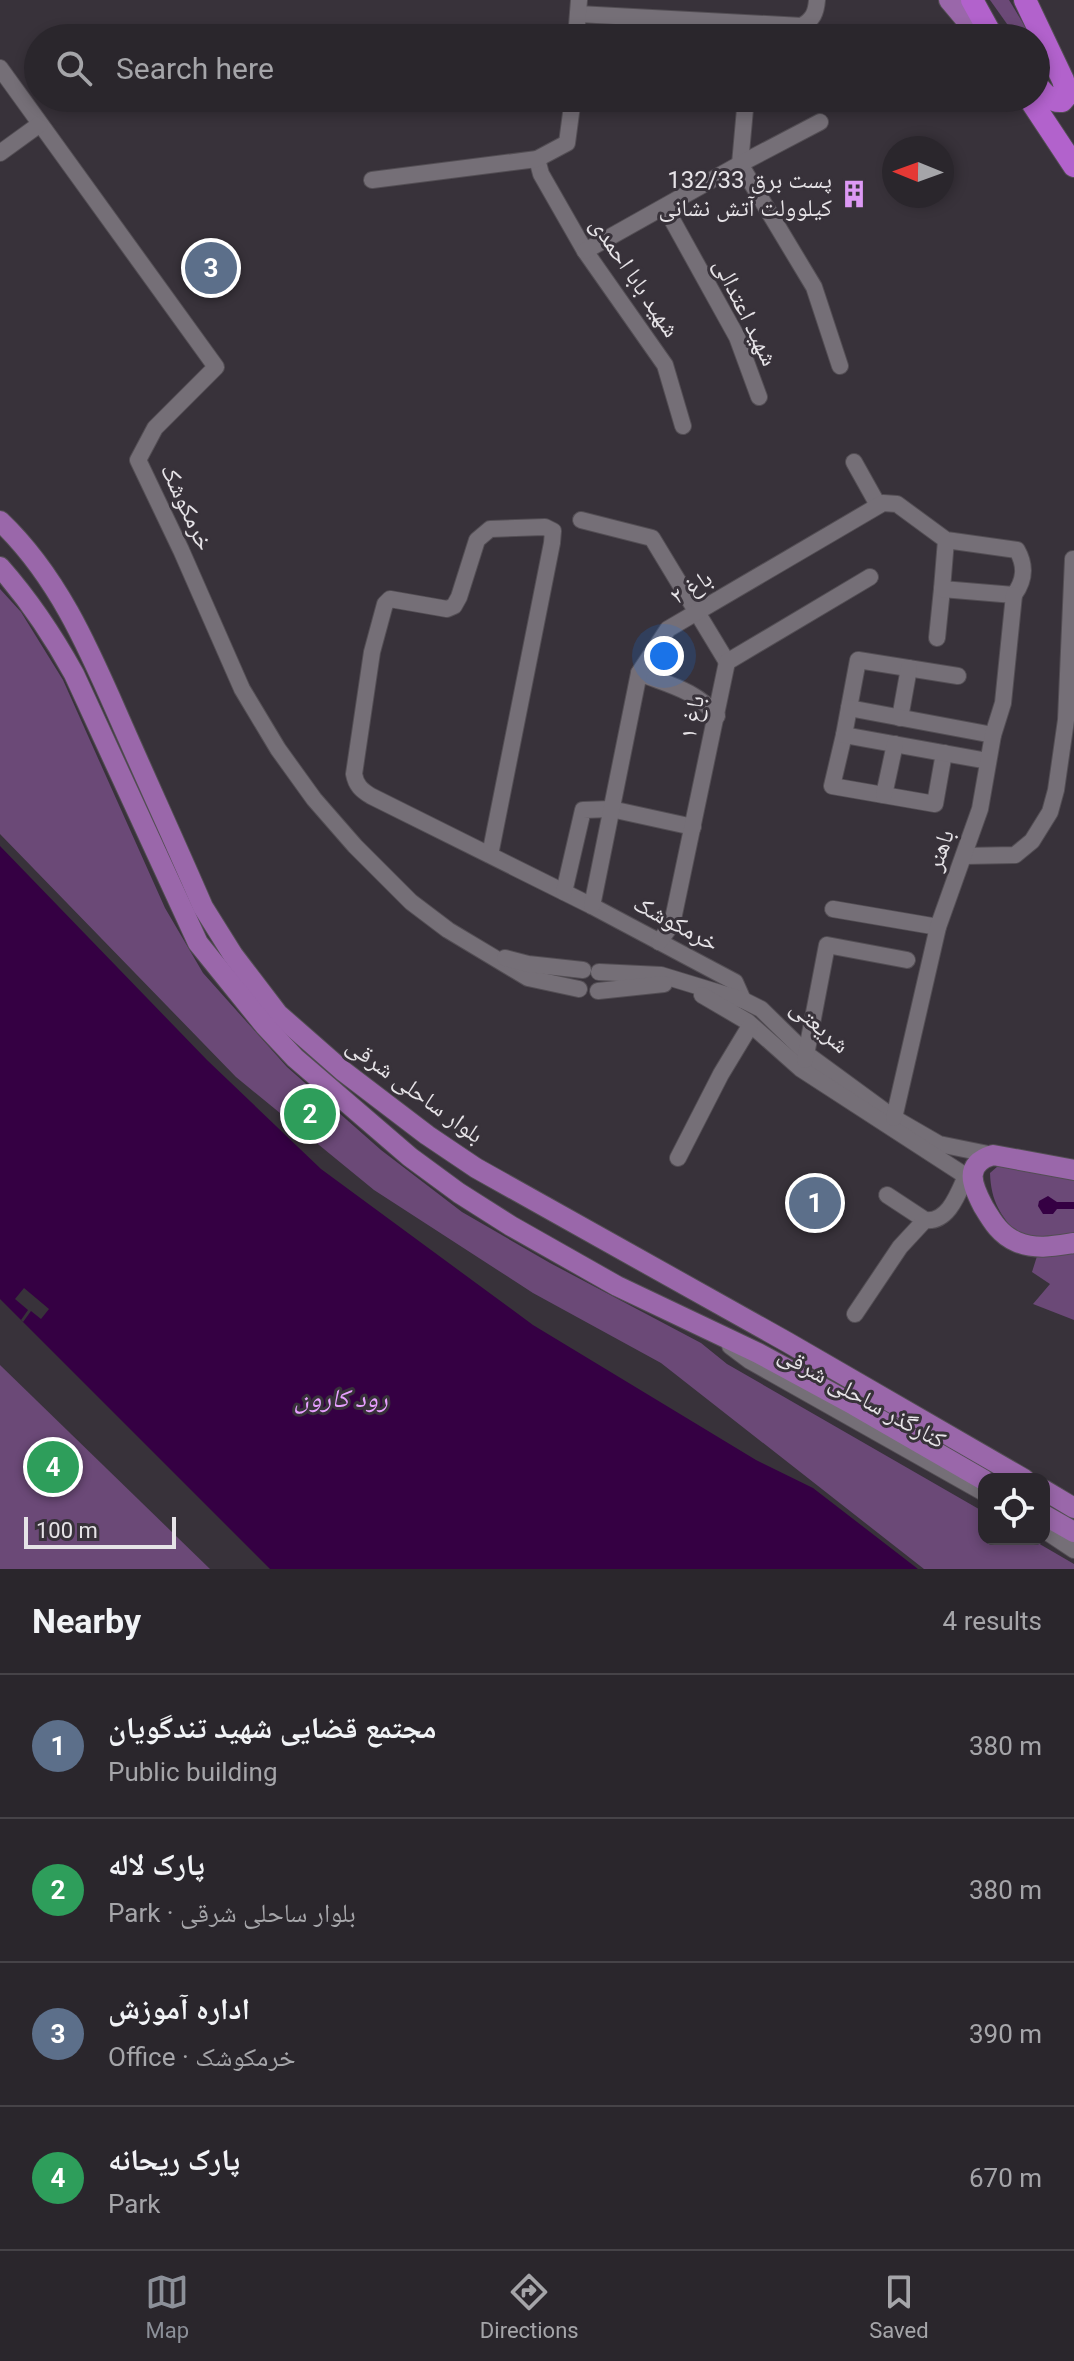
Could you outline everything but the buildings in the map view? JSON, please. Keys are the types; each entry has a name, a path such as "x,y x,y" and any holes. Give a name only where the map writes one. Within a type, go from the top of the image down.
{"highway":[{"path":"1025,0 1041,24"},
{"path":"1025,0 1036,24"},
{"path":"974,3 985,24"},
{"path":"974,3 990,24"},
{"path":"1050,37 1074,72"},
{"path":"1050,53 1067,95 1062,101 1050,99"},
{"path":"1038,112 1074,166"}],"main road":[{"path":"949,0 969,24"},
{"name":"بلوار ساحلی شرقی","path":"0,521 49,577 95,664 203,907 233,955 278,1014 321,1053 427,1135 529,1199 1013,1473"},
{"name":"بلوار ساحلی شرقی","path":"0,567 52,633 74,674 198,943 295,1058 410,1157 511,1226 617,1286 758,1353 978,1477"},
{"path":"993,1155 978,1163 969,1178 995,1227 1017,1242 1042,1248 1074,1243"},
{"name":"شریعتی","path":"993,1155 1074,1170"},
{"path":"617,1286 626,1267 618,1248"},
{"path":"659,1271 648,1279 650,1293 690,1314 714,1333"},
{"path":"1050,1494 1074,1508"},
{"path":"1050,1518 1074,1532"}],"street":[{"path":"806,24 811,21 817,9 817,0"},
{"path":"578,7 701,24"},
{"name":"خرمکوشک","path":"0,68 24,102"},
{"name":"خرمکوشک","path":"31,112 216,367 155,428 138,460 242,689 278,749 314,799 355,846 411,902 448,930 488,953"},
{"path":"372,180 537,159 567,143 571,112"},
{"path":"745,112 740,164 814,287 840,366"},
{"path":"585,251 820,122"},
{"path":"0,153 40,124"},
{"name":"شهید بابا احمدی","path":"537,159 541,174 585,251 665,365 683,426"},
{"name":"شهید اعتدالی","path":"665,207 737,337 759,397"},
{"path":"854,462 878,505 897,504 946,540 1017,550 1023,560 1020,587 1014,595 942,589"},
{"name":"باغ ۲","path":"592,906 639,673 668,629 878,505"},
{"path":"581,520 652,538 727,662 870,577"},
{"name":"خرمکوشک","path":"490,855 552,543 553,531 545,527 490,529 477,540 454,606 447,609 390,599 385,604 372,652 355,782 371,796 592,906 735,982 753,1017"},
{"path":"937,638 946,540"},
{"path":"964,856 1015,855 1032,841 1050,812 1066,720 1073,559"},
{"name":"باهنر","path":"894,1118 938,927 980,809 993,735 1003,703 1014,595"},
{"path":"944,753 935,804 832,786 858,660 958,676"},
{"name":"باغ ۱","path":"659,942 672,924 727,662"},
{"path":"900,718 909,668"},
{"path":"639,673 691,693 706,702 717,716"},
{"path":"849,708 993,735"},
{"path":"844,735 988,761"},
{"path":"884,795 895,744"},
{"path":"564,892 583,810 611,809 693,827"},
{"path":"833,909 938,927"},
{"path":"804,1062 827,945 907,960"},
{"path":"488,953 528,978 579,989 588,994 598,991 603,981 591,971 577,978 579,989"},
{"name":"شریعتی","path":"488,953 528,964 661,975 707,993 753,1017 804,1062 969,1178"},
{"name":"شریعتی","path":"598,991 661,984 707,993"},
{"path":"678,1158 753,1017"},
{"name":"شریعتی","path":"804,1062 939,1144 993,1155"},
{"path":"887,1195 931,1221 943,1215 969,1178"},
{"path":"855,1314 900,1247 925,1220"},
{"name":"کنارگذر ساحلی شرقی","path":"714,1333 750,1361 978,1490"},
{"path":"1050,1534 1074,1550"}],"shaded area":[{"path":"990,0 1009,0 1024,24 1007,24"},
{"path":"0,589 21,612 63,680 165,908 203,973 287,1067 381,1150 462,1212 550,1263 701,1343 727,1364 978,1509 978,1545 1041,1545 1074,1564 1074,1569 924,1569 661,1363 533,1293 374,1190 236,1077 0,834"},
{"path":"998,1166 1074,1178 1074,1237 1019,1238 1002,1215 992,1192 990,1173"},
{"path":"1074,1250 1074,1320 1033,1304 1050,1284 1032,1272 1038,1253"},
{"path":"0,1365 210,1569 0,1569"}],"water":[{"name":"رود کارون","path":"0,846 207,1060 321,1169 533,1325 756,1460 813,1488 918,1569 270,1569 0,1299"},
{"path":"1048,1196 1057,1202 1074,1202 1074,1209 1057,1209 1053,1214 1043,1214 1038,1206 1039,1201"}],"pier":[{"path":"24,1288 49,1309 41,1319 31,1311 23,1322 21,1320 28,1310 15,1299"}],"place":[{"name":"پست برق 132/33 کیلوولت آتش نشانی","path":"854,194"},
{"name":"اداره آموزش","path":"211,268"},
{"name":"پارک لاله","path":"310,1114"},
{"name":"مجتمع قضایی شهید تندگویان","path":"815,1203"},
{"name":"پارک ریحانه","path":"53,1467"}]}
